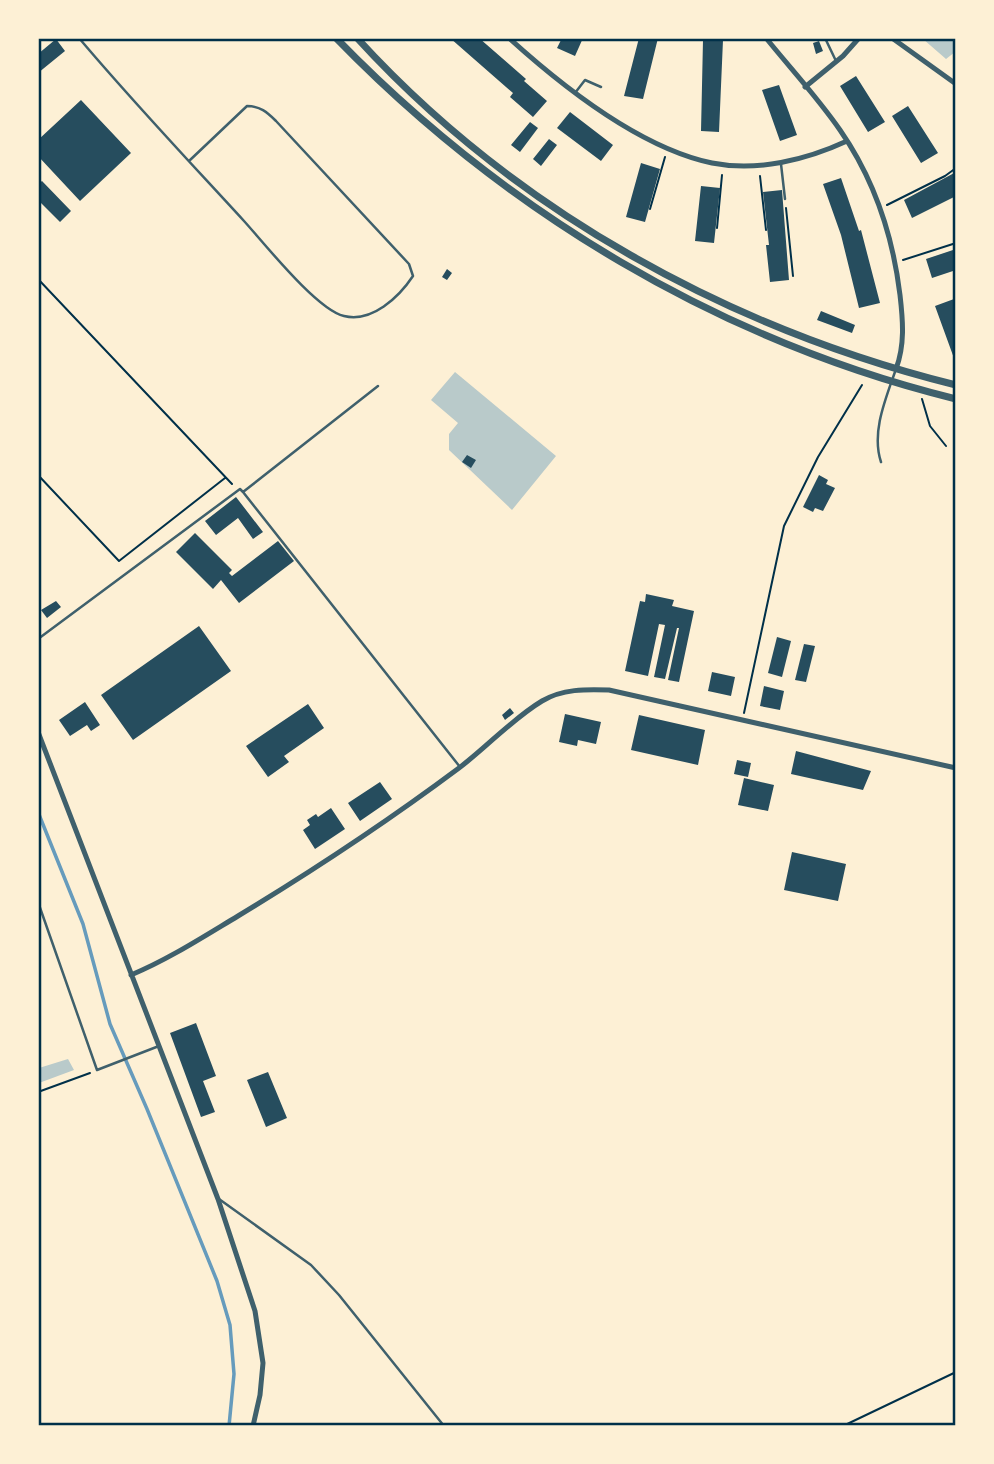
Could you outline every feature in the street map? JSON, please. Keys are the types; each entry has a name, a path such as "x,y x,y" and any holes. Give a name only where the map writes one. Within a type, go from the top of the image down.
{"street":[{"path":"336,38 374,78 440,134 509,190 584,241 660,285 811,354 956,399"},
{"path":"357,38 383,67 481,154 590,232 662,272 817,343 956,385"},
{"path":"509,38 575,93 648,138 703,160 723,164 759,165 820,152 847,141"},
{"path":"766,38 847,141 880,209 896,263 903,347 896,369"},
{"path":"805,87 859,38"},
{"path":"892,38 956,84"},
{"path":"131,975 157,964 293,882 386,821 460,767 542,701 560,693 583,689 609,690 956,768"},
{"path":"38,732 218,1199 255,1311 262,1349 260,1395 253,1426"}],"lane":[{"path":"79,38 189,161 328,309 343,316 360,318 379,310 406,287 413,276 409,264 268,112 256,106 247,106 189,161"},
{"path":"825,38 836,61"},
{"path":"575,93 585,80 601,87"},
{"path":"781,162 785,199"},
{"path":"881,462 877,451 878,435 896,369"},
{"path":"38,639 379,386"},
{"path":"241,491 460,767"},
{"path":"38,902 97,1070 159,1046"},
{"path":"218,1199 311,1265 444,1426"}],"path":[{"path":"650,209 668,147"},
{"path":"717,228 723,164"},
{"path":"759,165 766,230"},
{"path":"880,209 956,168"},
{"path":"785,199 793,276"},
{"path":"896,263 956,243"},
{"path":"38,279 241,491"},
{"path":"742,719 784,526 818,457 862,385"},
{"path":"923,390 922,402 930,426 946,446"},
{"path":"38,475 119,561 226,478"},
{"path":"38,1092 97,1070"},
{"path":"844,1426 956,1372"}],"shaded area":[{"path":"923,39 955,39 955,52 946,59"},
{"path":"455,372 556,456 512,510 449,450 449,434 458,423 431,400"},
{"path":"68,1059 74,1070 39,1083 39,1068"}],"building":[{"path":"450,38 479,38 547,101 533,117 510,97 513,93"},
{"path":"562,38 583,38 575,56 557,48"},
{"path":"639,38 658,38 643,99 624,96"},
{"path":"56,39 65,51 38,73 38,54"},
{"path":"703,40 723,40 719,132 701,131"},
{"path":"819,41 823,51 816,54 813,43"},
{"path":"856,76 885,122 868,132 840,86"},
{"path":"779,85 797,135 780,141 762,90"},
{"path":"81,100 131,153 80,201 38,156 38,140"},
{"path":"908,106 938,153 921,163 892,116"},
{"path":"570,112 613,145 601,161 557,128"},
{"path":"530,122 538,128 520,152 511,145"},
{"path":"549,139 557,145 541,166 533,159"},
{"path":"641,163 660,169 645,222 626,217"},
{"path":"956,172 956,196 912,218 904,200"},
{"path":"841,178 859,231 861,230 880,303 859,308 841,235 823,184"},
{"path":"42,181 71,211 60,222 38,200 38,184"},
{"path":"701,186 720,188 714,243 695,241"},
{"path":"782,190 789,280 770,282 763,192"},
{"path":"956,249 956,270 932,278 926,259"},
{"path":"447,269 452,273 447,280 442,277"},
{"path":"954,299 956,302 955,361 935,306"},
{"path":"821,311 855,325 852,333 817,320"},
{"path":"467,455 476,460 471,468 462,462"},
{"path":"819,475 828,480 826,484 835,488 823,511 815,508 813,512 803,507"},
{"path":"236,497 263,532 253,539 238,518 216,535 205,521"},
{"path":"195,533 232,570 229,573 232,576 278,541 294,561 239,603 221,580 213,589 176,552"},
{"path":"646,594 674,600 672,606 694,611 679,682 668,680 679,628 665,679 654,677 665,625 659,624 648,676 625,671 640,601 645,602"},
{"path":"56,601 61,607 47,618 41,610"},
{"path":"199,626 231,671 133,740 101,695"},
{"path":"777,637 791,641 782,677 768,673"},
{"path":"804,644 815,646 806,682 795,680"},
{"path":"712,672 735,677 731,696 708,691"},
{"path":"764,686 784,691 780,710 760,706"},
{"path":"85,702 100,725 91,731 87,725 70,736 59,720"},
{"path":"308,704 324,728 284,756 289,762 268,777 246,746"},
{"path":"510,708 514,713 505,720 502,715"},
{"path":"565,714 601,722 596,744 578,740 577,746 559,742"},
{"path":"639,715 705,730 698,765 631,750"},
{"path":"796,751 871,771 863,790 791,774"},
{"path":"737,760 751,763 748,777 734,774"},
{"path":"744,778 774,785 768,811 738,805"},
{"path":"380,782 392,799 360,821 348,803"},
{"path":"331,808 345,829 315,849 303,830 310,825 307,820 316,814 318,817"},
{"path":"792,852 846,864 838,901 784,890"},
{"path":"196,1023 216,1076 203,1081 215,1112 201,1117 170,1033"},
{"path":"268,1072 287,1118 266,1127 247,1080"}],"waterway":[{"path":"38,812 83,924 110,1024 217,1281 230,1325 234,1374 229,1426"}]}
